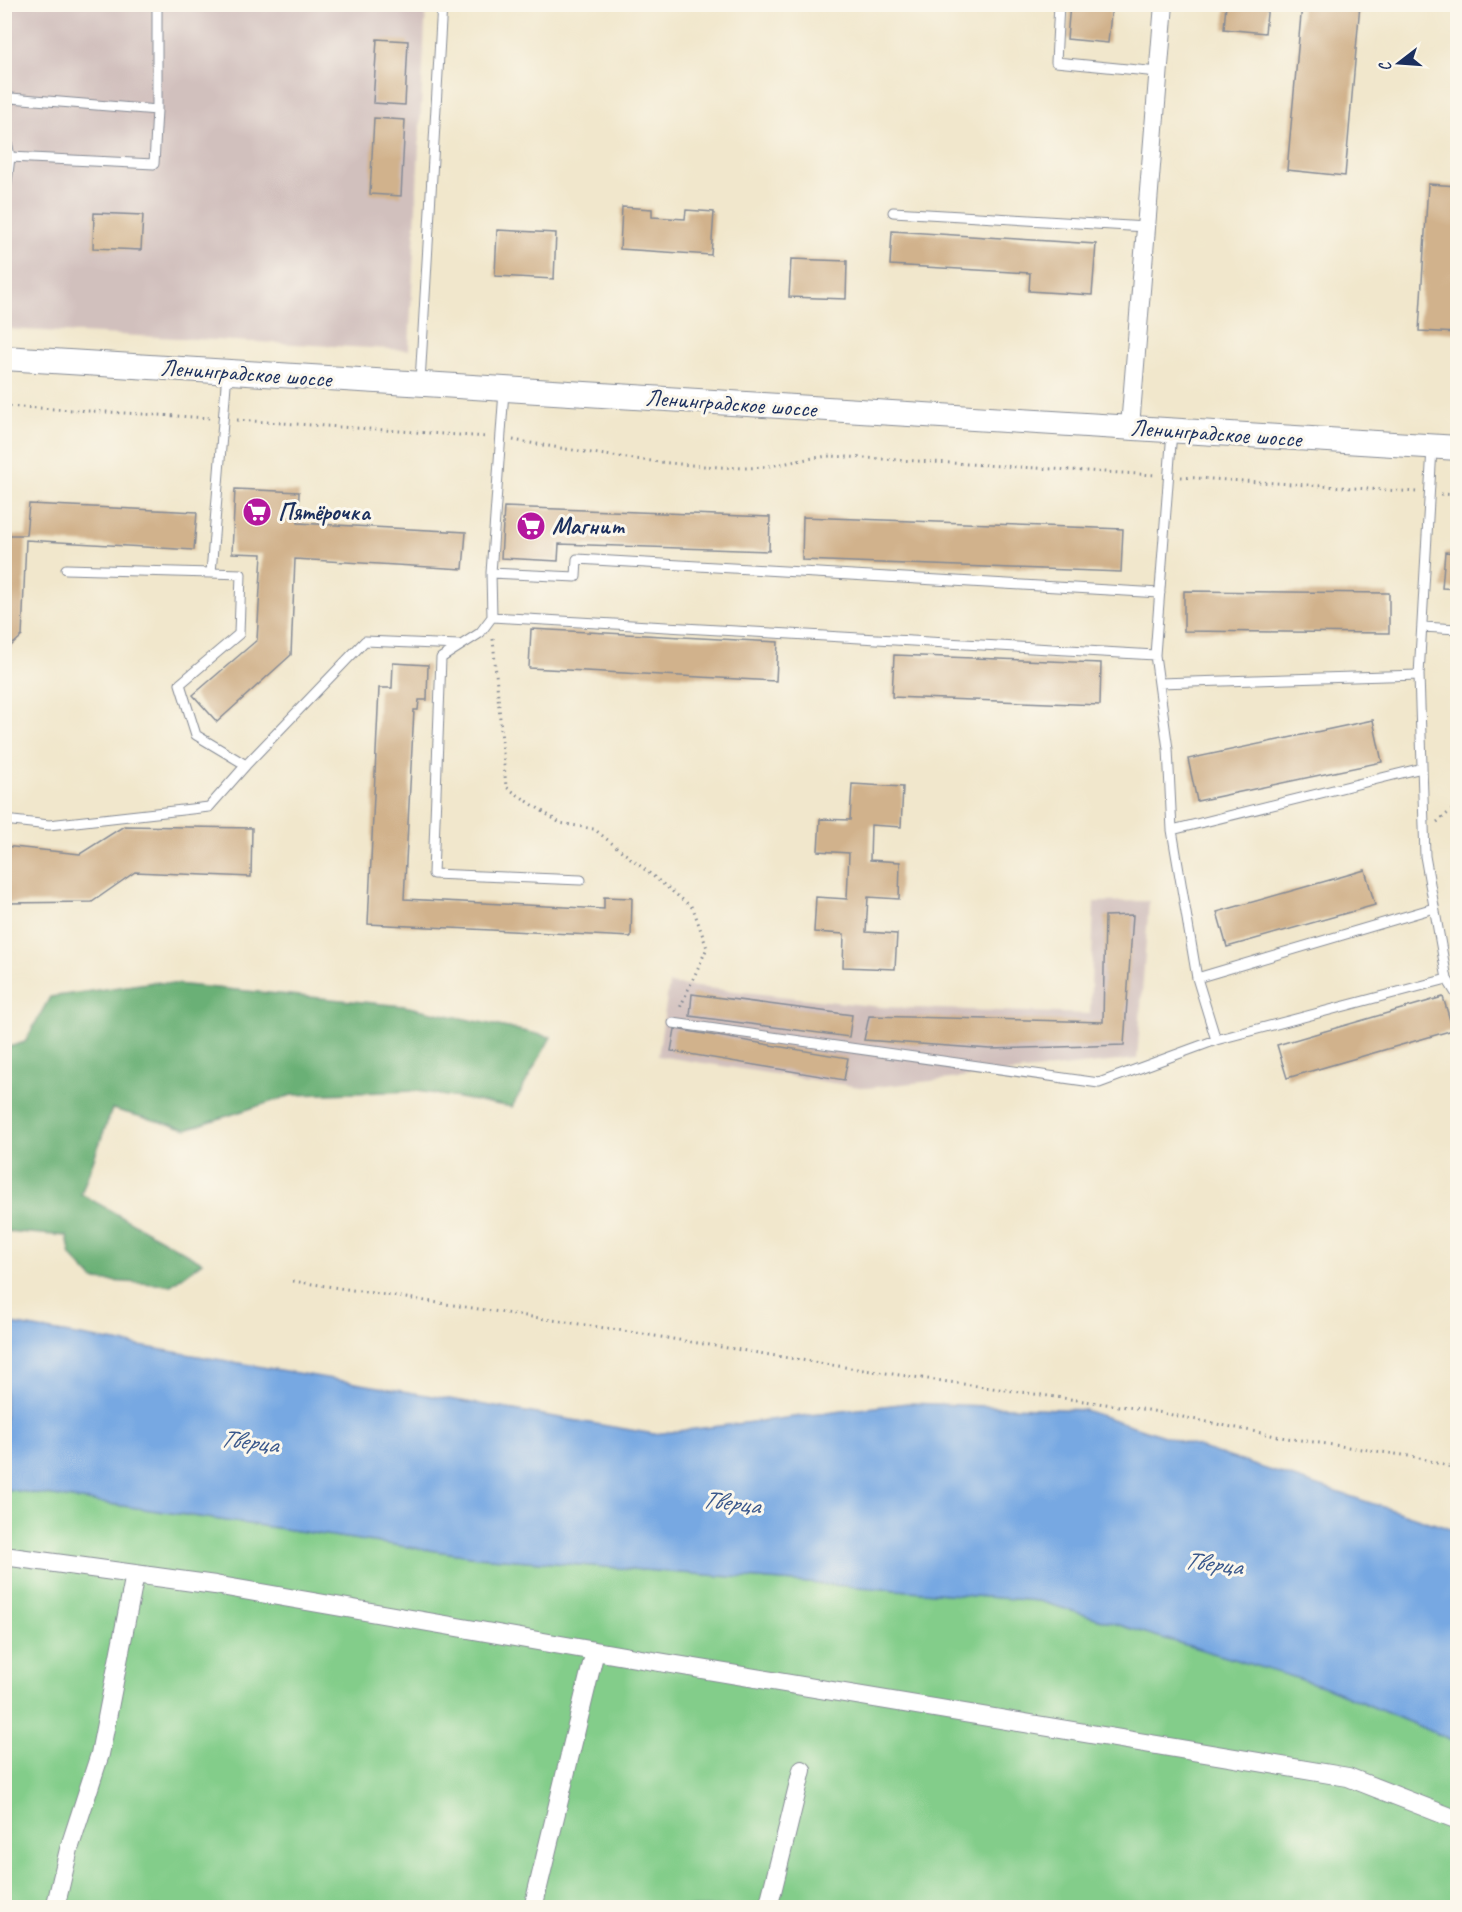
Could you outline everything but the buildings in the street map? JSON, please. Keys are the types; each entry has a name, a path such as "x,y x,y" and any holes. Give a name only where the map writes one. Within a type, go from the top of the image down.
{"main road":[{"name":"Ленинградское шоссе","path":"4,358 1458,448"}],"street":[{"path":"1130,428 1164,4"},
{"path":"4,1556 215,1585 1348,1777 1458,1820"},
{"path":"55,1908 69,1849 100,1754 135,1574"},
{"path":"533,1908 595,1651"},
{"path":"768,1908 802,1770"}],"lane":[{"path":"420,384 442,4"},
{"path":"1059,4 1056,62 1158,72"},
{"path":"10,157 154,164 157,110 157,9"},
{"path":"4,112 12,98 157,110"},
{"path":"4,125 10,157 4,207"},
{"path":"893,212 1146,227"},
{"path":"211,573 227,372"},
{"path":"504,389 491,573 492,617 480,633 441,658 433,874 581,880"},
{"path":"1172,430 1155,655 1167,749 1172,830 1197,978 1216,1040"},
{"path":"1432,446 1419,675 1425,856 1447,979 1458,997"},
{"path":"491,573 576,577 577,559 1160,593"},
{"path":"66,569 242,574 239,634 180,684 196,735 246,765"},
{"path":"492,617 1155,655"},
{"path":"1422,627 1458,628"},
{"path":"4,820 49,825 209,807 364,641 459,645"},
{"path":"1159,682 1419,675"},
{"path":"1172,830 1422,768"},
{"path":"1197,978 1434,908"},
{"path":"673,1023 1099,1083 1216,1040 1447,979"}],"path":[{"path":"4,406 501,438 601,456 746,468 774,466 806,458 831,456 1458,495"},
{"path":"492,617 506,787 560,823 594,829 693,908 707,948 673,1023"},
{"path":"1424,833 1458,805"},
{"path":"293,1281 612,1329 862,1370 1148,1410 1286,1438 1416,1457 1458,1469"}],"shaded area":[{"path":"4,5 426,5 409,350 5,329"},
{"path":"1149,901 1137,1059 866,1088 658,1056 669,984 882,1007 1090,1014 1094,902"}],"green space":[{"path":"154,982 404,1006 551,1037 512,1107 417,1091 292,1095 187,1129 112,1109 81,1194 202,1262 171,1285 94,1280 71,1256 67,1236 5,1231 5,1048 25,1042 50,997"},
{"path":"5,1489 478,1557 1039,1601 1323,1686 1457,1742 1457,1907 5,1908"}],"water":[{"name":"Тверца","path":"5,1323 654,1434 908,1403 1084,1410 1457,1531 1457,1742 1323,1686 1039,1601 478,1557 5,1489"}],"place":[{"name":"Пятёрочка","path":"257,512"},
{"name":"Магнит","path":"531,526"}]}
